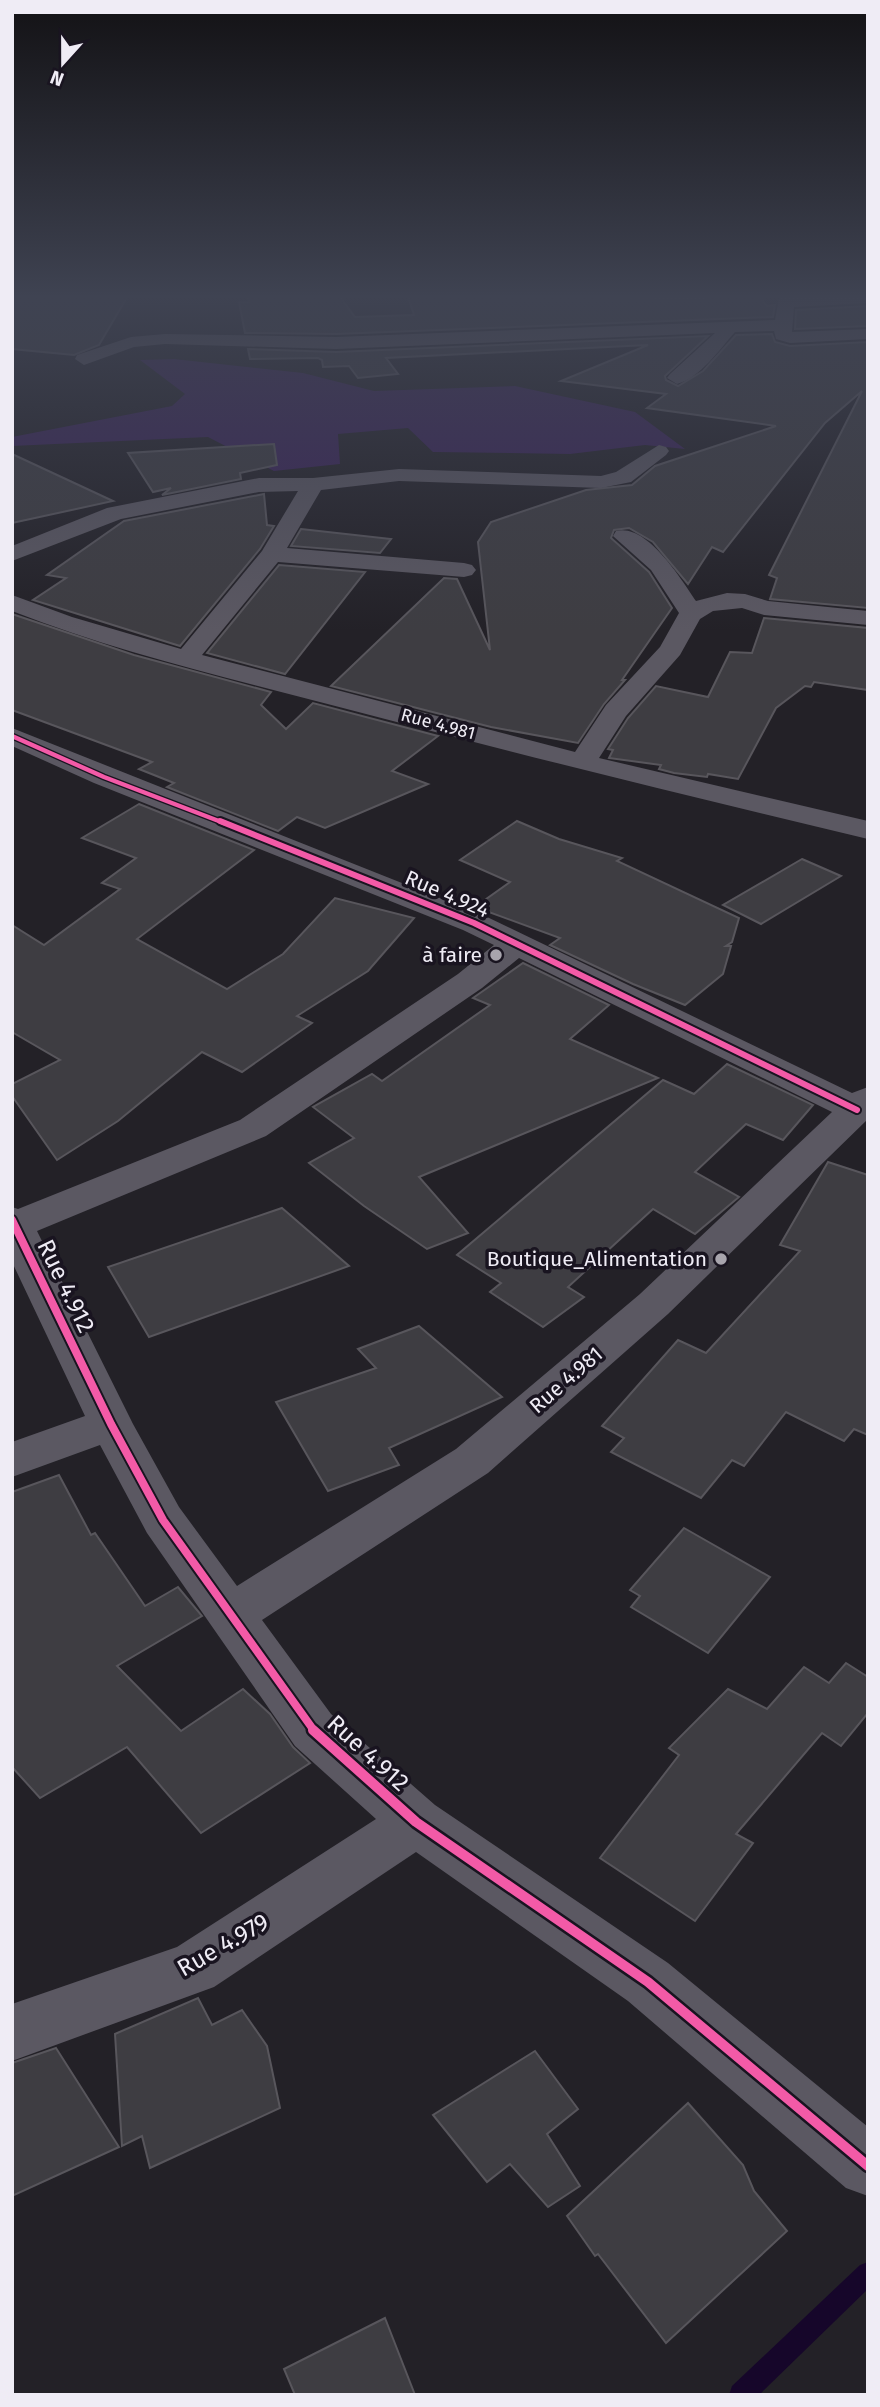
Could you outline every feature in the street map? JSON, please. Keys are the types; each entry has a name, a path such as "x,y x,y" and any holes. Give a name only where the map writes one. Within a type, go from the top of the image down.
{"street":[{"path":"12,554 115,513 163,501 259,485 313,484 399,475 601,482 623,477 659,451"},
{"path":"186,659 272,554 313,484"},
{"path":"624,536 660,565 692,614"},
{"path":"272,554 464,570"},
{"path":"582,762 617,711 671,650 692,614 704,606 736,600 764,608 868,618"},
{"name":"Rue 4.981","path":"12,602 64,622 186,659 582,762 868,830"},
{"name":"Rue 4.924","path":"12,736 104,777 410,898 516,944 862,1104"},
{"path":"13,1223 253,1128 470,981 516,944"},
{"name":"Rue 4.981","path":"229,1616 472,1461 654,1304 862,1104"},
{"name":"Rue 4.912","path":"13,1223 111,1424 163,1520 313,1730 416,1822 648,1982 868,2166"},
{"path":"12,1460 111,1424"},
{"name":"Rue 4.979","path":"12,2033 194,1968 416,1822"}],"shaded area":[{"path":"170,406 609,406 635,412 685,449 645,445 570,454 433,452 408,428 338,434 340,464 274,471 208,437 12,446 12,437"}],"building":[{"path":"844,406 825,423 723,552 712,547 688,584 653,542 629,528 614,530 611,538 649,572 672,608 622,680 625,680 604,704 578,743 491,727 331,686 444,578 457,579 490,650 478,542 491,522 586,490 632,485 655,466 776,426 647,408"},
{"path":"854,406 868,406 868,608 770,599 777,578 769,575"},
{"path":"274,444 277,465 240,473 241,479 162,495 171,488 153,492 128,453"},
{"path":"12,454 113,501 12,523"},
{"path":"264,494 267,525 274,526 260,549 180,646 33,600 66,578 47,575 124,521"},
{"path":"301,529 391,539 380,553 291,546"},
{"path":"279,565 365,572 285,674 207,653"},
{"path":"12,614 134,655 271,692 261,705 286,729 313,703 438,736 392,771 428,784 325,828 297,817 278,831 167,787 174,783 139,769 152,762 12,710"},
{"path":"764,618 868,628 868,690 814,682 811,687 805,686 776,708 738,779 708,774 707,777 674,773 659,769 661,765 609,758 613,750 608,749 628,718 656,686 708,697 730,652 752,653"},
{"path":"139,804 254,850 137,939 227,989 283,954 335,898 414,918 368,971 297,1016 312,1023 242,1072 202,1052 118,1121 57,1160 12,1096 12,1084 60,1060 12,1032 12,925 44,945 120,889 102,883 136,858 82,838"},
{"path":"517,821 559,839 622,858 617,861 739,918 732,942 726,946 731,946 723,974 685,1005 550,945 560,938 475,907 510,882 460,860"},
{"path":"802,859 841,876 761,924 723,905"},
{"path":"523,963 609,1005 570,1039 658,1078 419,1177 468,1233 427,1249 364,1206 309,1163 354,1138 313,1107 372,1074 382,1081 490,1005 473,998"},
{"path":"727,1064 813,1105 783,1140 746,1124 695,1172 739,1197 695,1234 653,1209 568,1287 584,1297 543,1327 490,1292 501,1283 457,1255 663,1080 694,1094"},
{"path":"828,1162 868,1175 868,1435 854,1429 844,1441 786,1412 744,1466 732,1460 701,1498 611,1452 624,1438 602,1426 678,1340 706,1353 800,1251 780,1245"},
{"path":"282,1208 349,1266 149,1337 108,1267"},
{"path":"419,1326 502,1397 389,1448 399,1465 328,1491 276,1402 376,1368 358,1349"},
{"path":"59,1475 91,1535 95,1533 145,1606 178,1587 202,1616 117,1666 181,1731 243,1689 270,1714 293,1747 310,1763 201,1833 127,1747 40,1798 12,1767 12,1492"},
{"path":"684,1528 770,1577 708,1653 631,1607 640,1596 630,1590"},
{"path":"846,1663 868,1677 868,1713 841,1746 822,1733 736,1834 753,1843 695,1921 600,1858 679,1755 669,1748 728,1689 767,1709 804,1667 829,1683"},
{"path":"198,1998 212,2025 242,2010 267,2046 280,2108 150,2168 142,2136 122,2146 115,2034"},
{"path":"56,2048 119,2147 12,2196 12,2063"},
{"path":"535,2051 578,2109 547,2134 580,2186 548,2207 510,2164 487,2182 433,2115"},
{"path":"688,2103 743,2165 754,2191 787,2231 666,2343 598,2254 595,2256 567,2216"},
{"path":"385,2318 415,2395 295,2395 284,2369"}],"waterway":[{"path":"741,2395 868,2273"}],"cycle path":[{"path":"12,736 104,777 474,923 857,1110"},
{"path":"12,1220 111,1424 163,1520 313,1730 416,1822 648,1982 868,2166"}],"place":[{"name":"à faire","path":"496,955"},
{"name":"Boutique_Alimentation","path":"721,1259"}]}
